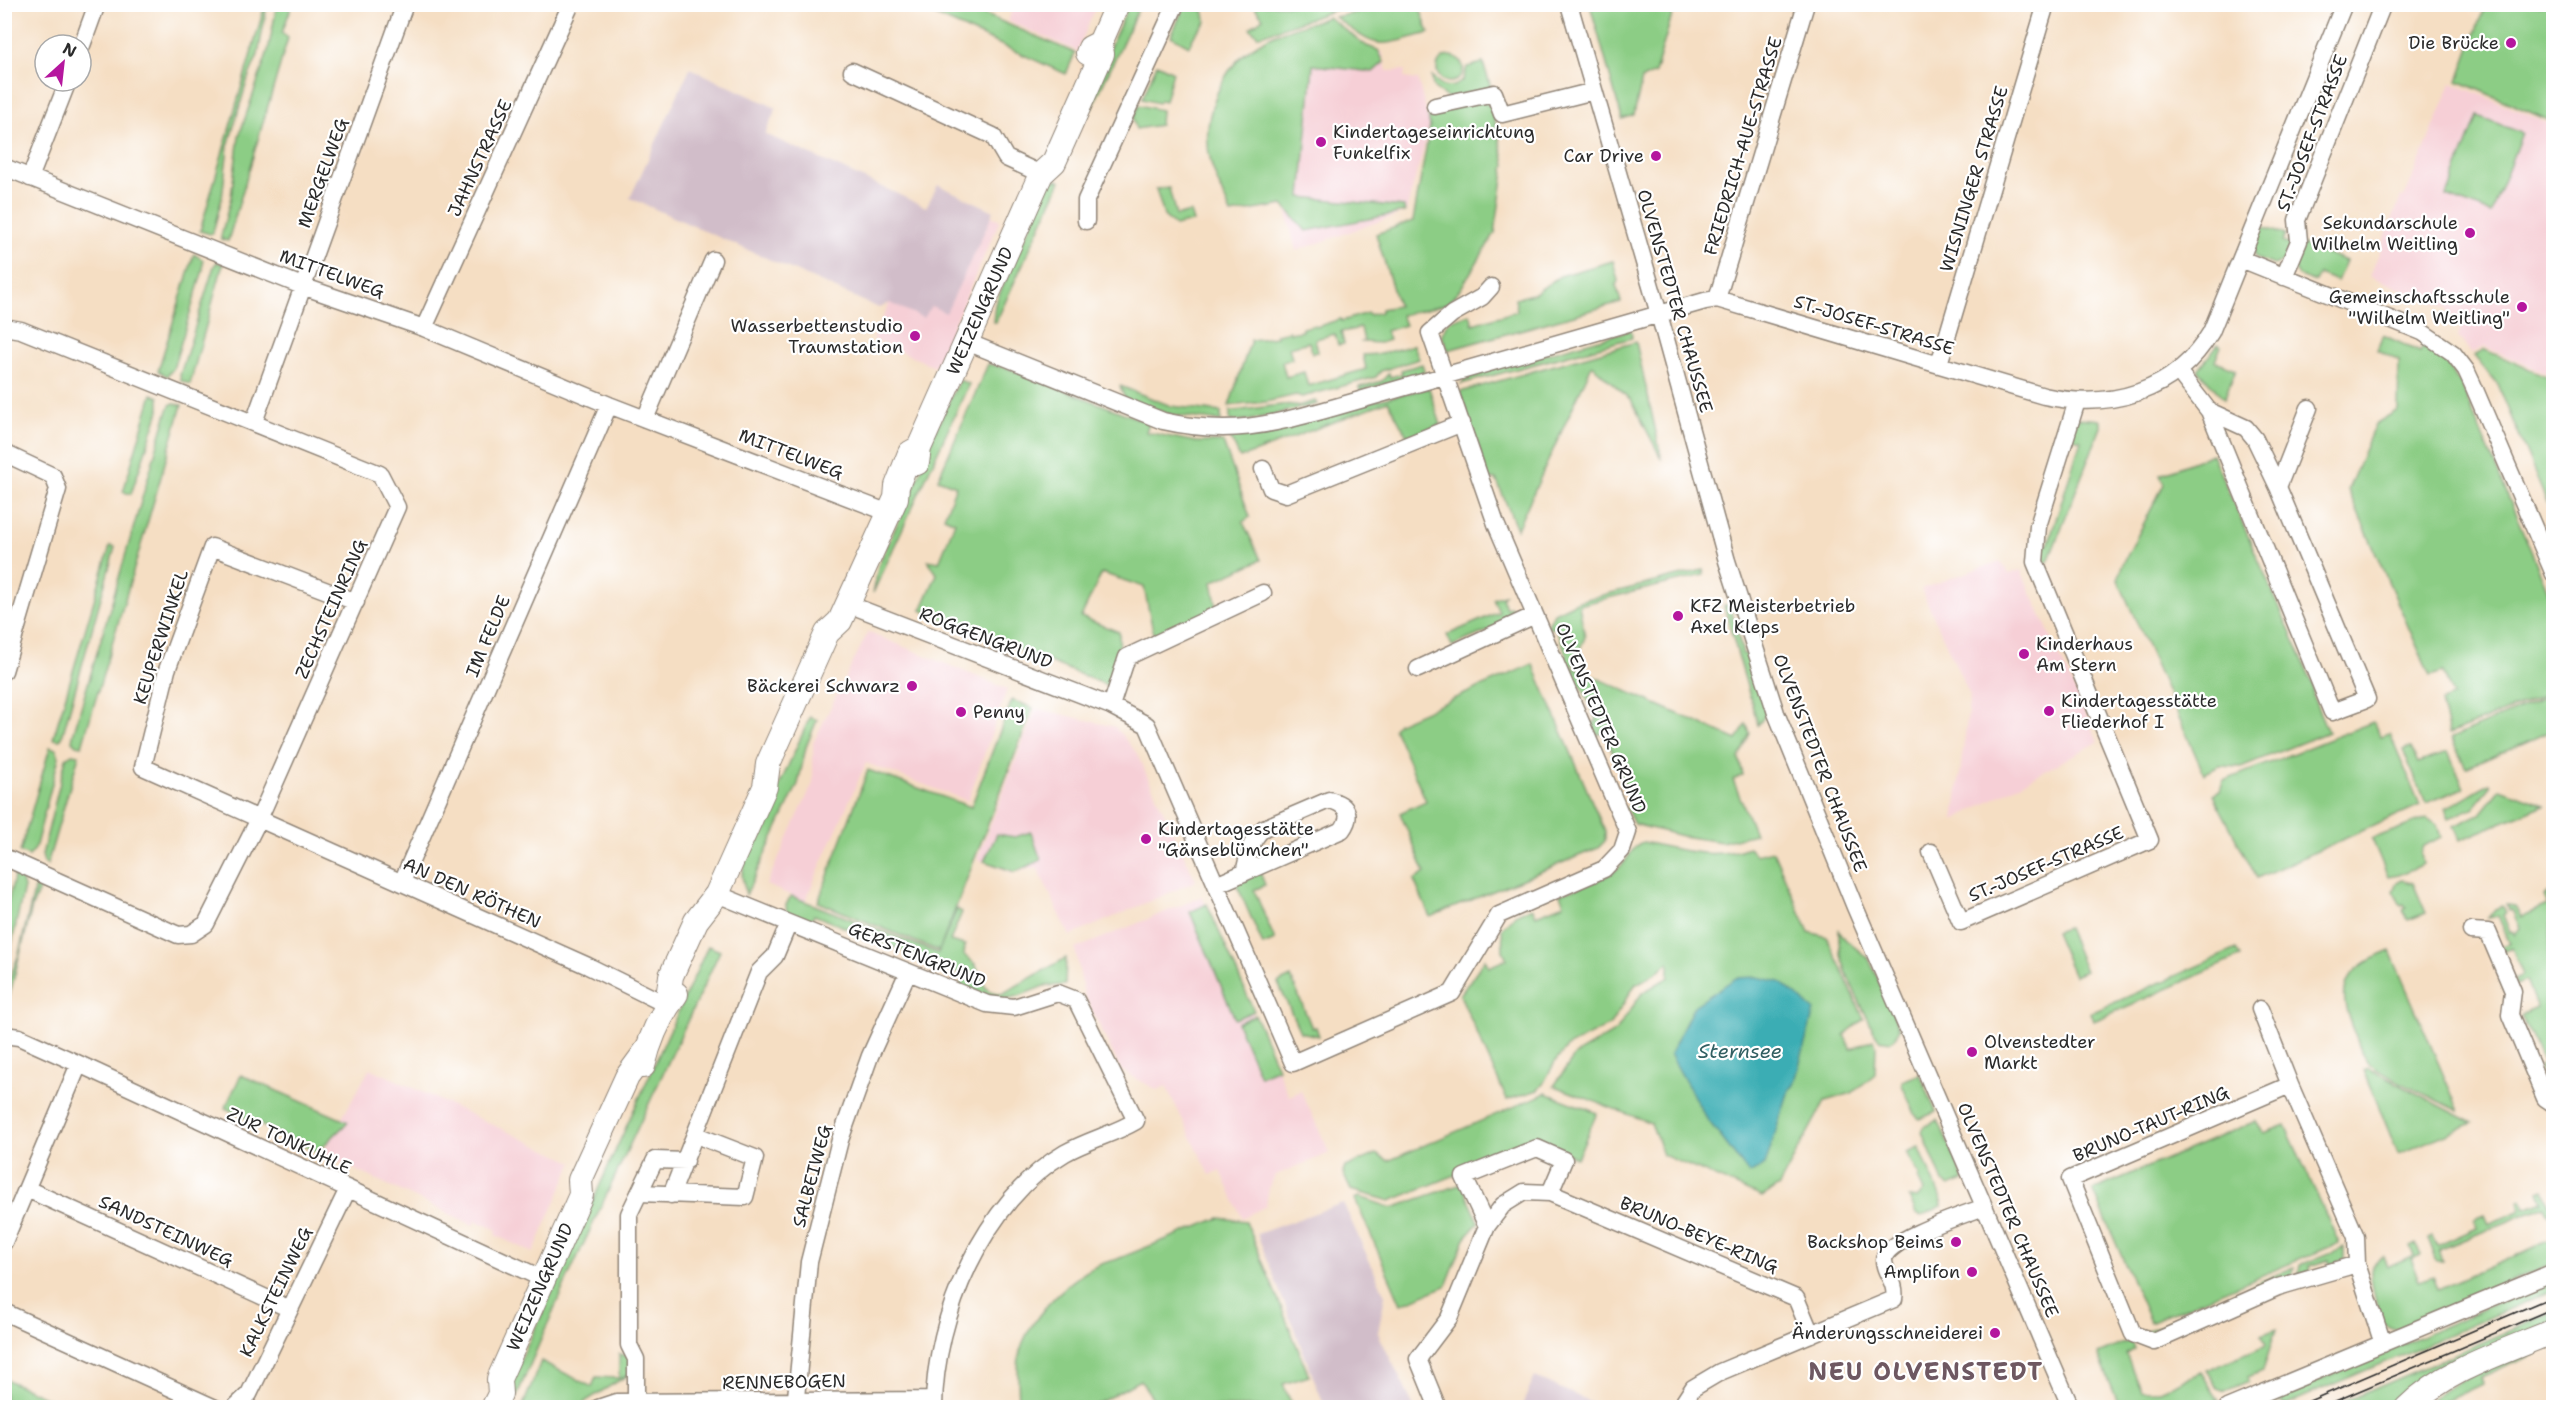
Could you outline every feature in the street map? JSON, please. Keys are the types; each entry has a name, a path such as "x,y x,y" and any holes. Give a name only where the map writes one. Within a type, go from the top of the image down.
{"main road":[{"name":"WEIZENGRUND","path":"493,1407 500,1394 499,1379 581,1195 580,1180 627,1077 646,1051 667,1005 671,976 696,921 717,894 765,787 768,764 826,633 844,613 893,505 897,486 910,453 919,448 1041,174 1040,158 1090,48 1100,43 1117,4"},
{"path":"2407,1407 2450,1376 2553,1331"},
{"name":"WEIZENGRUND","path":"477,1407 486,1388 499,1379"}],"street":[{"path":"86,33 97,4"},
{"name":"MERGELWEG","path":"254,422 405,4"},
{"name":"JAHNSTRASSE","path":"424,328 572,4"},
{"path":"1086,221 1086,200 1176,4"},
{"name":"OLVENSTEDTER CHAUSSEE","path":"1569,4 1659,314 1727,561 1776,713 1984,1207 2071,1407"},
{"name":"FRIEDRICH-AUE-STRASSE","path":"1717,299 1806,4"},
{"name":"WISNINGER STRASSE","path":"1939,364 2046,4"},
{"name":"ST.-JOSEF-STRASSE","path":"1659,314 1705,300 1717,299 2044,396 2077,401 2121,398 2153,386 2178,371 2202,346 2213,327 2344,4"},
{"name":"ST.-JOSEF-STRASSE","path":"2284,277 2299,241 2297,220 2384,4"},
{"path":"852,71 993,136 1006,158 1041,174"},
{"path":"1435,106 1494,93 1502,114 1594,91"},
{"path":"30,177 63,93"},
{"name":"MITTELWEG","path":"4,167 302,286 424,328 645,419 893,505"},
{"path":"2241,259 2422,332 2453,353 2470,378 2553,574"},
{"path":"645,419 714,260"},
{"name":"OLVENSTEDTER GRUND","path":"1293,1064 1452,993 1499,915 1604,869 1622,850 1628,832 1496,524 1430,333 1452,314 1482,297 1491,287"},
{"path":"967,342 1143,414 1174,423 1205,428 1268,425 1659,314"},
{"name":"ZECHSTEINRING","path":"4,327 21,330 380,474 397,507 259,819 206,924 191,934 178,935 4,857"},
{"path":"2178,371 2209,411 2332,712 2367,699 2278,487 2251,433 2246,428 2209,411"},
{"name":"ST.-JOSEF-STRASSE","path":"1931,852 1961,922 2150,840 2035,562 2038,526 2077,401"},
{"name":"IM FELDE","path":"402,882 609,405"},
{"path":"2278,487 2309,408"},
{"path":"1263,469 1271,489 1286,494 1462,423"},
{"path":"4,453 53,476 57,489 4,671"},
{"name":"KEUPERWINKEL","path":"259,819 143,767 167,670 212,547 356,602"},
{"path":"1111,706 1127,657 1263,594"},
{"name":"ROGGENGRUND","path":"844,613 1111,706 1147,725 1293,1064"},
{"name":"OLVENSTEDTER GRUND","path":"1418,669 1535,615"},
{"path":"1216,885 1244,873 1342,830 1347,823 1347,811 1340,802 1329,800 1264,828 1252,843 1244,873"},
{"name":"AN DEN RÖTHEN","path":"259,819 588,966 667,1005"},
{"name":"GERSTENGRUND","path":"717,894 788,925 987,1004 1014,1007 1058,993 1077,1000 1136,1121 1118,1132 1065,1153 1036,1175 1003,1211 977,1247 956,1290 940,1343 934,1403"},
{"path":"671,1195 759,972 775,956 788,925"},
{"path":"2471,931 2488,932 2513,991 2510,1015 2545,1098 2553,1104"},
{"name":"SALBEIWEG","path":"795,1404 809,1262 840,1140 870,1056 908,972"},
{"path":"2260,1009 2290,1085 2356,1237 2357,1264 2383,1344"},
{"name":"ZUR TONKUHLE","path":"4,1026 12,1036 79,1064 543,1278"},
{"path":"4,1242 79,1064"},
{"name":"BRUNO-TAUT-RING","path":"2290,1085 2070,1179 2133,1334 2154,1342 2278,1287 2357,1264"},
{"path":"639,1192 745,1197 755,1158 696,1135"},
{"path":"1487,1226 1464,1178 1537,1148 1564,1160 1550,1192"},
{"path":"636,1402 636,1359 629,1345 629,1214 655,1160 686,1161"},
{"name":"SANDSTEINWEG","path":"27,1189 290,1309"},
{"name":"KALKSTEINWEG","path":"234,1407 249,1394 348,1189"},
{"name":"BRUNO-BEYE-RING","path":"1438,1407 1419,1359 1449,1318 1487,1226 1503,1205 1524,1192 1550,1192 1796,1298 1811,1334"},
{"path":"1680,1407 1693,1389 1720,1372 1894,1299 1896,1289 1884,1262 1884,1256 1895,1243 1984,1207"},
{"path":"2227,1407 2553,1272"},
{"path":"4,1312 216,1407"},
{"name":"RENNEBOGEN","path":"598,1407 608,1403 636,1402 653,1405 934,1403"}],"shaded area":[{"path":"1014,5 1097,5 1077,51 1008,21"},
{"name":"Kindertageseinrichtung Funkelfix","path":"1382,51 1387,71 1405,70 1404,78 1418,80 1430,126 1406,212 1296,251 1285,206 1230,215 1215,149 1245,59 1346,63"},
{"path":"690,68 776,108 765,134 926,207 938,185 994,211 946,313 931,306 923,318 890,303 879,308 630,198"},
{"name":"Sekundarschule Wilhelm Weitling","path":"2452,83 2553,125 2553,376 2485,347 2472,353 2458,337 2463,322 2447,314 2448,309 2370,276 2401,197 2404,198"},
{"path":"940,192 1000,220 935,367 873,339"},
{"path":"2000,561 2009,574 2021,570 2098,742 1954,820 1970,696 1921,589"},
{"path":"868,632 1007,689 968,801 866,763 805,901 766,885 813,783 813,743"},
{"path":"1036,708 1115,727 1136,752 1196,881 1070,936 1037,867 1013,873 977,859"},
{"path":"1204,896 1202,897 1289,1096 1301,1091 1330,1153 1276,1175 1269,1187 1266,1206 1242,1218 1221,1171 1210,1175 1166,1086 1157,1090 1121,1070 1084,994 1075,949"},
{"path":"370,1068 573,1162 533,1253 495,1235 497,1230 476,1221 473,1225 322,1154"},
{"path":"1343,1203 1385,1295 1378,1333 1414,1407 1325,1407 1257,1234"},
{"path":"1535,1377 1602,1407 1521,1407"}],"green space":[{"path":"265,5 267,5 258,55 248,78 228,146 222,198 213,232 210,234 200,231"},
{"path":"277,5 292,5 282,33 288,38 228,241 221,239 221,236 231,197 239,136 268,51"},
{"path":"912,5 963,5 1075,53 1066,74"},
{"path":"1129,5 1140,5 1091,110 1083,106"},
{"path":"1185,5 1203,10 1206,22 1196,33 1189,46 1171,36"},
{"path":"1253,5 1358,5 1335,10 1258,36 1250,28 1263,18"},
{"path":"1395,5 1419,6 1429,33 1379,43 1361,36 1335,17"},
{"path":"1590,5 1675,5 1655,73 1642,79 1634,115 1622,119"},
{"name":"Die Brücke","path":"2485,5 2553,5 2553,122 2458,81"},
{"path":"1328,17 1367,46 1378,50 1384,62 1373,72 1313,65 1301,197 1404,207 1405,212 1306,231 1283,205 1231,214 1213,169 1208,146 1208,129 1216,95 1234,65 1259,43 1284,31"},
{"path":"1450,56 1459,60 1463,69 1459,78 1450,82 1441,78 1437,69 1441,60"},
{"path":"1483,63 1491,88 1447,98 1433,87 1432,77 1443,85 1455,86 1463,80 1467,67"},
{"path":"1157,64 1173,72 1165,101 1160,100 1158,103 1142,99"},
{"path":"1482,100 1492,108 1505,164 1495,233 1461,288 1447,304 1401,315 1405,325 1386,331 1389,340 1380,343 1362,342 1364,341 1361,328 1341,332 1344,344 1338,345 1335,334 1315,339 1318,352 1312,353 1309,342 1289,347 1292,359 1282,362 1286,377 1304,372 1308,386 1366,369 1363,355 1380,354 1414,345 1419,359 1381,371 1376,377 1302,397 1296,395 1266,402 1229,406 1251,340 1276,337 1276,334 1289,331 1290,333 1302,331 1302,328 1315,325 1316,327 1341,319 1342,321 1367,313 1369,315 1381,312 1381,309 1398,306 1376,234 1413,221 1430,126 1428,115"},
{"path":"1139,105 1161,110 1160,125 1136,129 1133,118"},
{"path":"2478,116 2522,133 2491,213 2447,196"},
{"path":"1061,181 996,322 993,322 995,304 1050,182"},
{"path":"1169,188 1176,216 1190,212 1193,222 1175,226 1164,216 1156,189"},
{"path":"2263,227 2285,235 2282,242 2291,245 2284,261 2274,265 2257,259 2253,250"},
{"path":"2303,244 2346,261 2337,281 2319,274 2315,282 2299,276 2293,267"},
{"path":"194,254 203,260 203,270 173,369 167,376 158,371"},
{"path":"1613,261 1621,302 1448,350 1442,335 1449,321 1470,314 1473,324 1517,311 1515,299 1535,293 1560,276"},
{"path":"217,262 223,264 190,384 181,381 180,375"},
{"path":"1631,330 1632,338 1461,384 1466,377"},
{"path":"2383,335 2420,352 2423,346 2443,358 2461,385 2553,603 2553,666 2543,696 2449,734 2441,702 2453,696 2443,672 2430,676 2348,490 2375,424 2398,410 2399,361 2377,350"},
{"path":"1636,342 1662,460 1631,400 1592,365 1517,529 1496,479 1489,480 1460,392"},
{"path":"2218,344 2221,346 2215,361 2236,369 2224,399 2198,370"},
{"path":"2485,350 2553,379 2553,517 2498,385 2474,356"},
{"path":"988,364 1007,368 1149,423 1146,432 1196,442 1223,442 1250,517 1243,522 1261,560 1212,582 1217,609 1154,636 1144,587 1102,573 1081,617 1119,632 1120,662 1109,686 921,610 937,574 928,560 939,562 955,522 944,517 956,486 938,479"},
{"path":"1422,364 1425,373 1360,391 1359,387 1382,381 1389,373 1390,377 1402,374 1401,370"},
{"path":"959,380 969,384 873,593 878,566 917,481 933,436"},
{"path":"1120,386 1171,406 1221,412 1221,421 1171,415 1125,399"},
{"path":"1429,388 1441,425 1407,436 1388,401 1240,458 1229,435"},
{"path":"152,394 159,397 159,411 131,494 123,492"},
{"path":"1315,401 1317,404 1251,420 1230,421 1230,411 1286,405 1298,406"},
{"path":"174,403 182,405 82,746 76,745 72,741 73,735 166,416 170,405"},
{"path":"2077,418 2101,420 2101,427 2048,562 2041,564 2040,543 2048,545 2081,440 2070,437"},
{"path":"2212,454 2313,684 2313,697 2328,732 2241,767 2219,766 2204,774 2118,580 2122,566 2164,484 2160,475"},
{"path":"110,546 115,547 62,737 60,740 53,739"},
{"path":"1703,570 1704,575 1579,605 1585,637 1572,667 1737,740 1746,724 1750,733 1739,758 1743,775 1733,780 1755,834 1722,842 1682,836 1634,824 1626,808 1634,805 1604,732 1596,735 1590,724 1597,721 1581,685 1575,687 1562,658 1567,655 1555,627 1550,629 1548,625 1554,613 1579,601"},
{"path":"1504,595 1502,598 1506,608 1511,607 1516,619 1452,646 1447,635 1499,612 1493,599"},
{"path":"1730,605 1743,654 1749,655 1766,708 1764,717 1758,725 1724,606"},
{"path":"1533,664 1605,832 1605,841 1598,848 1430,917 1414,880 1425,873 1400,813 1426,801 1394,728 1398,723"},
{"path":"2553,676 2553,730 2466,768 2451,738 2546,697"},
{"path":"1012,700 1033,708 939,951 818,902 868,770 971,807"},
{"path":"810,717 817,720 806,747 798,784 746,895 742,876 745,862"},
{"path":"2373,722 2381,737 2390,734 2420,805 2257,878 2213,795 2220,791 2223,781"},
{"path":"50,747 56,749 59,757 35,849 29,856 20,852"},
{"path":"2411,748 2418,763 2448,752 2464,788 2426,803 2403,750"},
{"path":"72,754 79,755 47,865 42,855 66,758"},
{"path":"2490,783 2491,786 2473,808 2449,818 2445,808"},
{"path":"2500,789 2544,805 2460,840 2454,826 2480,814"},
{"path":"2427,818 2437,825 2441,837 2424,846 2421,854 2423,864 2399,875 2388,877 2372,839"},
{"path":"1031,832 1041,860 1015,872 984,861 997,834 1015,837"},
{"path":"1643,842 1710,853 1736,851 1749,847 1755,855 1773,851 1809,932 1827,937 1864,1019 1844,1035 1851,1049 1873,1040 1876,1046 1875,1074 1852,1093 1825,1101 1779,1186 1762,1197 1663,1155 1651,1123 1554,1086 1575,1055 1616,1031 1642,993 1669,977 1669,962 1656,973 1635,985 1610,1025 1567,1047 1538,1090 1507,1100 1460,995 1485,959 1489,967 1507,959 1503,951 1502,928 1515,915 1532,907 1536,915 1564,904 1560,894 1615,871 1636,846"},
{"path":"1260,872 1265,885 1254,890 1275,940 1263,945 1236,883"},
{"path":"15,874 21,878 24,887 5,968 5,913"},
{"path":"2402,880 2413,883 2426,913 2408,920 2403,910 2406,908 2404,904 2401,905 2393,891 2397,883"},
{"path":"36,883 41,885 32,907 5,1013 5,989 18,957"},
{"path":"2553,892 2549,957 2554,981 2554,1088 2551,1089 2548,1088 2538,1067 2544,1064 2521,1015 2537,1008 2526,981 2516,985 2514,979 2523,975 2512,948 2502,952 2500,947 2510,943 2498,916 2488,918 2495,909 2503,906 2506,913 2503,915 2510,932 2513,931 2515,934 2520,928 2512,910 2509,911 2507,905 2515,906 2521,917 2548,905 2544,896"},
{"path":"791,896 938,953 957,909 962,912 950,941 965,945 964,955 975,964 986,988 990,991 1002,994 1066,958 1065,985 1044,986 1019,996 999,1000 960,986 963,975 814,915 809,925 787,915 786,905"},
{"path":"1207,904 1254,1011 1235,1019 1190,912"},
{"path":"2067,928 2085,971 2074,976 2055,932"},
{"path":"1839,930 1845,939 1869,959 1899,1028 1896,1037 1891,1041 1879,1039 1856,996 1841,956"},
{"path":"708,946 720,951 564,1286 512,1407 499,1408"},
{"path":"2236,949 2240,957 2094,1021 2091,1013"},
{"path":"2390,951 2459,1111 2401,1083 2369,1064 2363,1055 2345,1005 2347,982 2361,966"},
{"path":"1291,977 1312,1028 1316,1027 1319,1036 1300,1032 1278,983"},
{"path":"1255,1015 1278,1068 1260,1076 1237,1023"},
{"path":"2368,1068 2473,1123 2398,1154 2364,1070"},
{"path":"1920,1074 1936,1112 1919,1119 1902,1081"},
{"path":"241,1075 348,1122 317,1152 225,1108"},
{"path":"1546,1093 1597,1113 1577,1158 1541,1141 1390,1201 1351,1190 1343,1173 1345,1167 1376,1154 1388,1161"},
{"path":"1938,1120 1964,1180 1949,1186 1943,1182 1922,1132 1924,1127"},
{"path":"2256,1121 2264,1133 2285,1125 2339,1243 2150,1322 2093,1190"},
{"path":"1919,1147 1941,1198 1942,1206 1921,1216 1916,1214 1909,1197 1917,1198 1924,1191 1918,1178 1920,1177 1907,1152"},
{"path":"1462,1184 1479,1222 1465,1238 1446,1286 1401,1304 1355,1199 1360,1197 1392,1208"},
{"path":"2544,1189 2553,1213 2549,1215 2545,1206 2439,1250 2443,1262 2437,1262 2428,1238 2432,1236 2437,1246 2477,1228 2474,1219 2484,1215 2488,1224 2522,1210 2519,1201 2522,1199 2526,1208 2543,1201 2539,1191"},
{"path":"1219,1218 1246,1221 1309,1376 1283,1384 1293,1407 1159,1407 1140,1380 1092,1407 1019,1407 1020,1351 1034,1323 1057,1295 1071,1282 1101,1264"},
{"path":"2553,1239 2553,1263 2400,1329 2388,1327 2381,1318 2374,1294 2371,1271 2374,1263 2383,1257 2387,1267 2414,1255 2410,1246 2416,1243 2421,1255 2411,1259 2419,1281 2433,1276 2438,1290"},
{"path":"2344,1247 2344,1259 2330,1265 2329,1260 2310,1266 2310,1272 2298,1275 2300,1265"},
{"path":"2294,1267 2292,1277 2262,1286 2151,1334 2145,1332"},
{"path":"2553,1279 2553,1290 2283,1406 2282,1401 2270,1405 2270,1401"},
{"path":"2553,1312 2553,1321 2394,1407 2329,1408"},
{"path":"2276,1329 2263,1371 2248,1377 2249,1381 2225,1391 2217,1388 2206,1370 2266,1345 2262,1335"},
{"path":"2131,1340 2134,1349 2126,1354 2141,1391 2159,1391 2201,1372 2219,1401 2203,1407 2120,1407 2098,1354"},
{"path":"2553,1340 2553,1346 2480,1378 2482,1384 2433,1407 2419,1408 2459,1381"},
{"path":"619,1354 631,1357 631,1373 586,1401 581,1407 522,1408 541,1361 592,1387 596,1377 619,1378"},
{"path":"5,1379 67,1407 5,1407"}],"water":[{"name":"Sternsee","path":"1757,977 1780,982 1814,1010 1794,1085 1789,1090 1765,1165 1749,1174 1705,1116 1670,1054 1694,1006 1736,978"}],"tram line":[{"path":"2293,1408 2554,1296"},
{"path":"2319,1408 2554,1308"}],"place":[{"name":"Die Brücke","path":"2511,43"},
{"name":"Kindertageseinrichtung Funkelfix","path":"1321,142"},
{"name":"Car Drive","path":"1656,156"},
{"name":"Sekundarschule Wilhelm Weitling","path":"2470,233"},
{"name":"Gemeinschaftsschule \"Wilhelm Weitling\"","path":"2522,307"},
{"name":"Wasserbettenstudio Traumstation","path":"915,336"},
{"name":"KFZ Meisterbetrieb Axel Kleps","path":"1678,616"},
{"name":"Kinderhaus Am Stern","path":"2024,654"},
{"name":"Bäckerei Schwarz","path":"912,686"},
{"name":"Kindertagesstätte Fliederhof I","path":"2049,711"},
{"name":"Penny","path":"961,712"},
{"name":"Kindertagesstätte \"Gänseblümchen\"","path":"1146,839"},
{"name":"Olvenstedter Markt","path":"1972,1052"},
{"name":"Backshop Beims","path":"1956,1242"},
{"name":"Amplifon","path":"1972,1272"},
{"name":"Änderungsschneiderei","path":"1995,1333"}],"district":[{"name":"NEU OLVENSTEDT","path":"1926,1372"}]}
